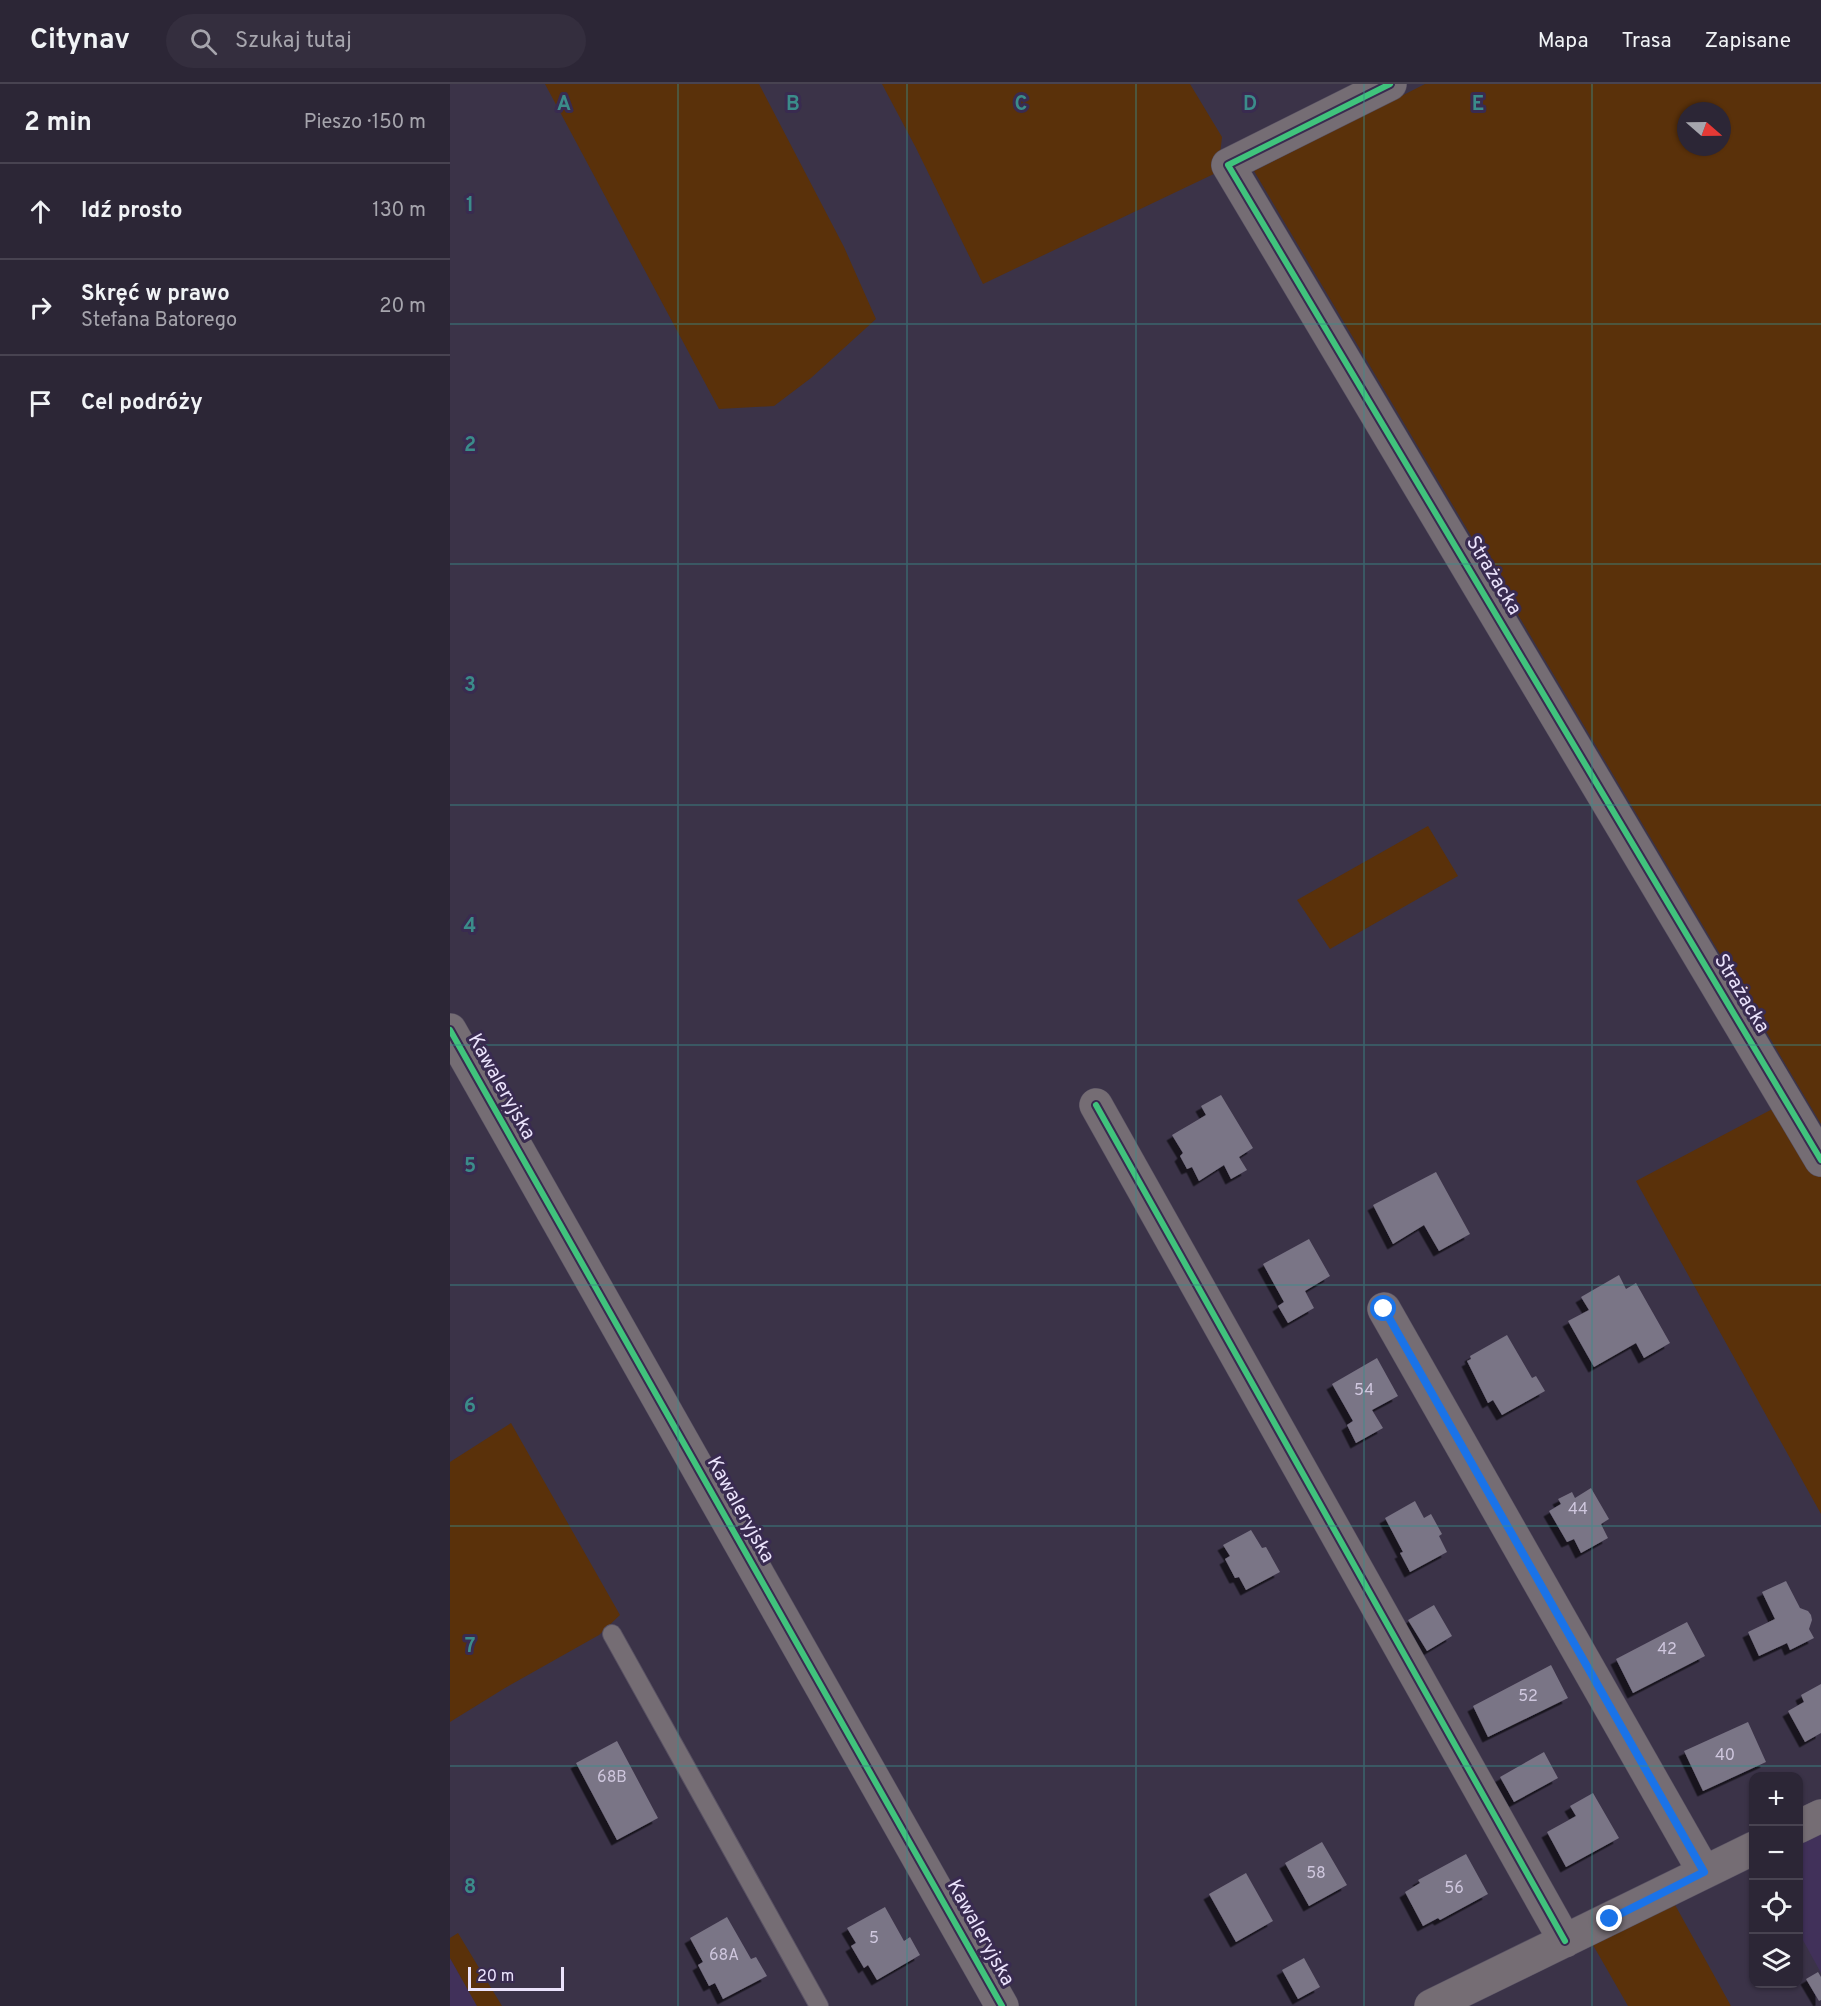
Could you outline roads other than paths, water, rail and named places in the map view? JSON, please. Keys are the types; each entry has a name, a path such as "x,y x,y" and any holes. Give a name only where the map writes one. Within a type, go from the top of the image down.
{"street":[{"name":"Strażacka","path":"1390,84 1228,165 1821,1160"},
{"name":"Kawaleryjska","path":"450,1029 1002,2006"},
{"path":"1096,1105 1565,1941"},
{"path":"1384,1309 1704,1872"},
{"path":"1800,1826 1821,1816"},
{"path":"1431,2006 1749,1850"}],"lane":[{"path":"612,1634 819,2006"}]}
